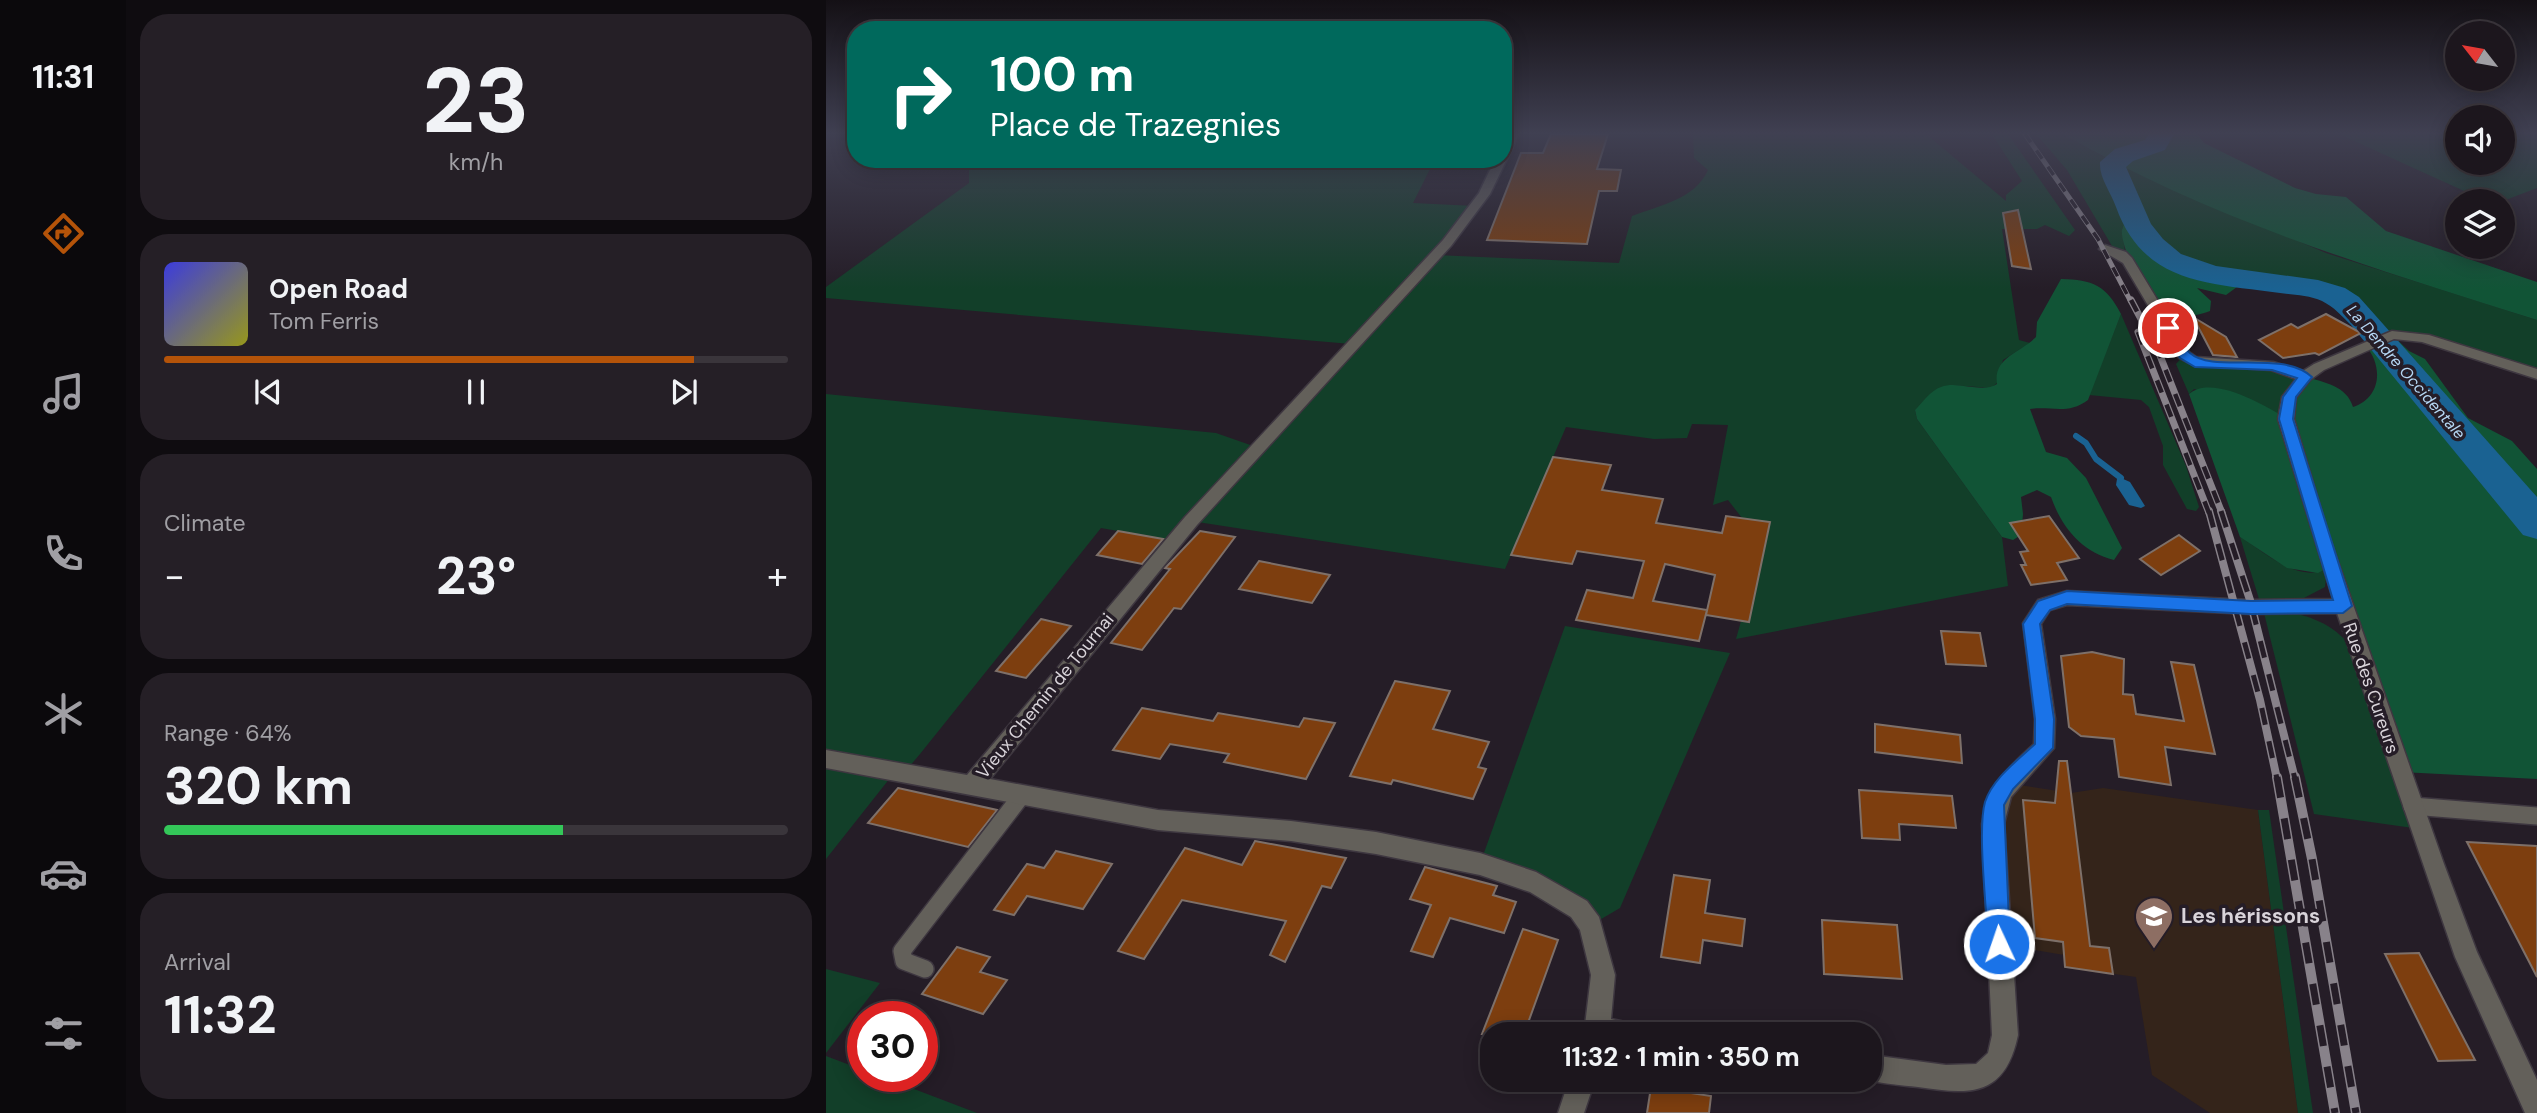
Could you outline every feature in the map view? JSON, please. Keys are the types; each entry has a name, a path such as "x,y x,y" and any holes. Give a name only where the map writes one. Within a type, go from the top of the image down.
{"street":[{"name":"Vieux Chemin de Tournai","path":"1488,186 1447,243 1208,501 971,786 1158,821 1291,831 1376,843 1480,864 1536,883 1579,909 1591,925 1603,975 1598,1022"},
{"path":"2105,249 2122,255 2128,261 2179,347 2193,361 2273,366 2305,377 2392,335 2424,338 2537,374"},
{"name":"Rue des Cureurs","path":"2305,377 2289,397 2286,419 2343,606 2468,957 2537,1109"},
{"path":"1882,1070 1965,1081 1981,1077 1995,1066 2002,1053 2004,1035 1994,803 2006,783 2044,748 2045,719 2032,624 2044,606 2067,598 2251,607 2343,606"},
{"path":"826,759 971,786"},
{"path":"1572,1113 1578,1092"}],"lane":[{"path":"925,968 904,961 902,951 1022,795"},
{"path":"2412,806 2537,816"}],"shaded area":[{"name":"Les hérissons","path":"2006,783 2071,793 2103,788 2258,810 2298,1113 2210,1113 2152,1075 2136,977 2065,967 2064,955 1999,944 1993,824"}],"green space":[{"path":"965,186 1422,186 1413,203 1475,206 1436,255 1619,263 1632,216 1676,200 1695,188 1988,186 2006,201 2006,195 2016,186 2044,186 2075,230 2069,236 2045,225 2037,229 2002,229 2019,340 2030,343 2003,360 1997,383 1991,388 1951,385 1915,410 1917,419 2002,537 2008,586 1736,639 1741,621 1749,622 1770,523 1742,518 1728,500 1713,505 1728,425 1692,424 1687,438 1654,439 1566,427 1505,569 1191,521 1174,541 1101,528 920,754 903,774 894,773 826,859 826,394 1216,433 1256,447 1351,344 826,298 826,287"},
{"path":"2076,186 2169,186 2326,253 2537,320 2537,369 2447,345 2392,335 2343,296 2314,285 2292,280 2228,279 2183,267 2161,256 2146,243 2130,216 2122,229 2125,253 2112,246"},
{"path":"2164,186 2291,186 2316,194 2346,197 2386,231 2445,251 2445,259 2469,259 2537,282 2537,320 2415,282 2235,217"},
{"path":"2453,186 2537,186 2515,196 2515,189 2460,189"},
{"path":"2130,215 2140,231 2162,255 2188,270 2239,280 2241,284 2226,295 2197,288 2211,301 2210,311 2183,317 2163,313 2146,294 2125,247 2122,230"},
{"path":"2061,279 2090,283 2104,290 2121,314 2088,400 2067,409 2030,409 2046,452 2067,458 2086,478 2122,548 2114,560 2083,545 2061,519 2051,497 2037,490 2021,497 2021,535 2013,540 2002,537 1917,419 1915,410 1941,387 1955,385 1984,388 1997,384 1997,375 2003,361 2036,337 2037,322"},
{"path":"2121,314 2186,466 2199,507 2196,511 2187,509 2163,465 2163,446 2149,407 2141,400 2089,395"},
{"path":"2392,335 2409,351 2425,359 2468,418 2512,441 2537,469 2537,779 2401,772 2327,568 2318,573 2287,568 2240,537 2189,394 2211,387 2224,389 2252,399 2286,418 2305,377 2340,390 2346,394 2353,407 2369,396 2377,380 2375,362 2365,345"},
{"path":"2184,355 2193,361 2257,365 2305,377 2286,419 2194,389 2189,394 2176,364"},
{"path":"2240,537 2293,569 2316,572 2327,568 2325,587 2302,599 2259,599"},
{"path":"2263,609 2290,612 2314,619 2336,632 2355,652 2420,829 2314,814"},
{"path":"1565,626 1730,653 1620,908 1591,925 1480,864"},
{"path":"2258,810 2269,810 2313,1113 2298,1113"},
{"path":"826,969 880,983 866,1001 847,1001 847,1026 826,1053"},
{"path":"826,1056 847,1064 847,1092 922,1092 977,1113 826,1113"}],"water":[{"path":"2239,278 2283,281 2322,289 2358,306 2392,335 2376,341 2345,319 2332,301 2313,290 2289,285 2241,284"},
{"path":"2117,479 2130,482 2145,506 2141,508 2129,505 2116,485"}],"building":[{"path":"1508,186 1618,186 1617,191 1599,191 1587,244 1487,240"},
{"path":"2018,210 2031,269 2012,266 2003,213"},
{"path":"2326,314 2361,333 2319,355 2315,353 2283,358 2259,340 2291,324 2298,328"},
{"path":"2193,317 2226,337 2237,357 2213,355"},
{"path":"1553,457 1611,465 1602,490 1663,499 1656,523 1722,533 1726,516 1770,522 1749,622 1706,615 1715,575 1665,564 1653,601 1707,610 1699,641 1576,620 1587,590 1633,598 1644,561 1577,551 1572,564 1511,555"},
{"path":"2049,516 2079,558 2057,563 2067,580 2031,585 2021,565 2026,565 2020,552 2028,551 2010,523"},
{"path":"1118,531 1163,539 1142,564 1097,555"},
{"path":"1200,531 1235,537 1181,609 1174,608 1142,650 1111,643 1170,569 1165,568"},
{"path":"2179,535 2200,551 2161,575 2140,559"},
{"path":"1259,561 1330,575 1312,603 1239,589"},
{"path":"1041,619 1071,626 1026,678 996,671"},
{"path":"1941,631 1980,633 1986,666 1946,664"},
{"path":"2092,652 2124,659 2123,694 2133,695 2136,714 2184,721 2171,662 2194,665 2215,754 2165,747 2171,785 2119,777 2114,739 2081,736 2069,727 2061,656"},
{"path":"1395,681 1450,691 1433,729 1489,742 1478,767 1486,769 1473,799 1393,780 1391,784 1350,776"},
{"path":"1142,708 1213,721 1218,713 1299,727 1304,718 1335,723 1306,779 1224,762 1229,754 1170,744 1160,759 1113,750"},
{"path":"1875,724 1960,735 1962,763 1875,752"},
{"path":"2059,761 2067,761 2090,946 2109,948 2113,974 2065,967 2063,942 2035,938 2023,800 2055,803"},
{"path":"898,788 997,810 968,847 868,823"},
{"path":"1859,790 1952,796 1956,828 1899,824 1900,840 1862,838"},
{"path":"1255,841 1346,858 1331,888 1322,886 1285,962 1270,955 1286,921 1182,900 1144,959 1118,951 1185,848 1242,865"},
{"path":"2467,842 2537,846 2537,977"},
{"path":"1056,851 1112,864 1083,909 1027,896 1014,915 994,910 1027,864 1044,868"},
{"path":"1425,867 1497,886 1493,895 1516,902 1504,933 1450,918 1433,957 1411,951 1431,905 1410,899"},
{"path":"1674,875 1710,880 1705,913 1745,919 1742,946 1703,940 1700,963 1661,957"},
{"path":"1822,920 1897,925 1902,979 1824,974"},
{"path":"1523,929 1558,940 1528,1022 1487,1022"},
{"path":"957,947 990,957 980,972 1007,980 983,1014 922,994"},
{"path":"2419,953 2475,1060 2438,1061 2385,954"},
{"path":"1650,1092 1684,1092 1711,1096 1709,1113 1647,1113"}],"waterway":[{"name":"La Dendre Occidentale","path":"2121,186 2137,225 2152,246 2171,260 2216,275 2318,290 2345,301 2363,318 2537,524"},
{"path":"2076,436 2086,443 2096,459 2121,478"}],"railway":[{"path":"2061,186 2098,239 2131,302"},
{"path":"2131,300 2159,353 2222,513"},
{"path":"2138,332 2209,513"},
{"path":"2209,511 2260,700 2277,779"},
{"path":"2221,511 2250,600 2295,779"},
{"path":"2277,777 2335,1113"},
{"path":"2295,777 2356,1113"}],"place":[{"name":"Les hérissons","path":"2154,950"}],"route":[{"path":"1999,944 1994,803 2006,783 2044,748 2045,719 2032,635 2036,614 2044,606 2054,600 2067,598 2251,607 2343,606 2294,454 2286,419 2289,397 2305,377 2273,366 2200,364 2185,355 2168,328"}]}
